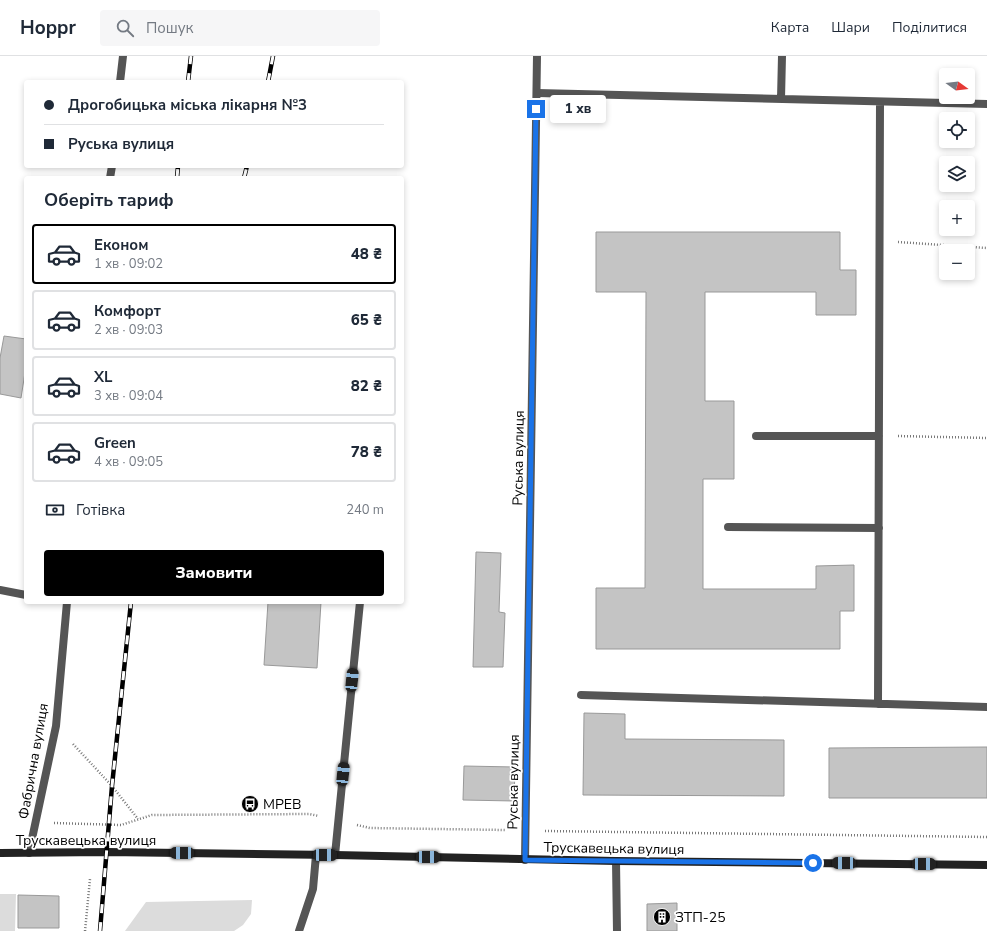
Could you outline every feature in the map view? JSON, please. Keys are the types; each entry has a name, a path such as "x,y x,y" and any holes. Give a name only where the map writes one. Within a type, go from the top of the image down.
{"main road":[{"name":"Трускавецька вулиця","path":"0,853 107,852 334,855 525,860 987,865"}],"street":[{"path":"120,80 123,56"},
{"name":"Руська вулиця","path":"525,860 537,56"},
{"path":"781,99 782,56"},
{"path":"537,93 987,104"},
{"path":"878,704 880,102"},
{"path":"756,436 879,436"},
{"path":"728,527 879,528"},
{"path":"0,590 24,595"},
{"name":"Фабрична вулиця","path":"29,853 56,726 67,604"},
{"path":"334,855 360,604"},
{"path":"581,695 987,707"},
{"path":"299,931 313,889 316,855"},
{"path":"616,861 617,931"}],"path":[{"path":"880,240 987,248"},
{"path":"879,436 987,438"},
{"path":"56,726 112,786 138,819"},
{"path":"85,931 90,879"}],"shaded area":[{"path":"0,894 16,894 15,931 0,931"},
{"path":"252,900 251,914 243,925 234,931 125,931 146,902"}],"building":[{"path":"596,232 840,232 840,270 856,270 856,315 816,315 816,292 705,292 705,401 734,401 734,479 703,479 703,589 816,589 816,566 854,565 854,611 840,611 840,649 596,649 596,588 645,588 646,292 596,292"},
{"path":"4,336 24,339 24,379 21,398 0,394 0,358"},
{"path":"476,552 501,553 499,612 505,613 503,667 473,667"},
{"path":"268,604 321,604 317,668 264,665"},
{"path":"584,713 625,714 625,739 784,740 784,796 583,795"},
{"path":"987,747 987,798 829,798 829,748"},
{"path":"464,766 515,767 514,801 463,800"},
{"path":"18,895 59,896 59,928 18,928"},
{"name":"ЗТП-25","path":"677,903 677,931 647,931 647,904"}],"railway":[{"path":"188,80 191,56"},
{"path":"268,80 273,56"},
{"path":"177,176 178,168"},
{"path":"244,176 246,168"},
{"path":"100,931 112,786 131,604"}],"place":[{"name":"МРЕВ","path":"250,804"},
{"name":"ЗТП-25","path":"662,917"}],"route":[{"path":"536,109 525,860 813,863"}]}
